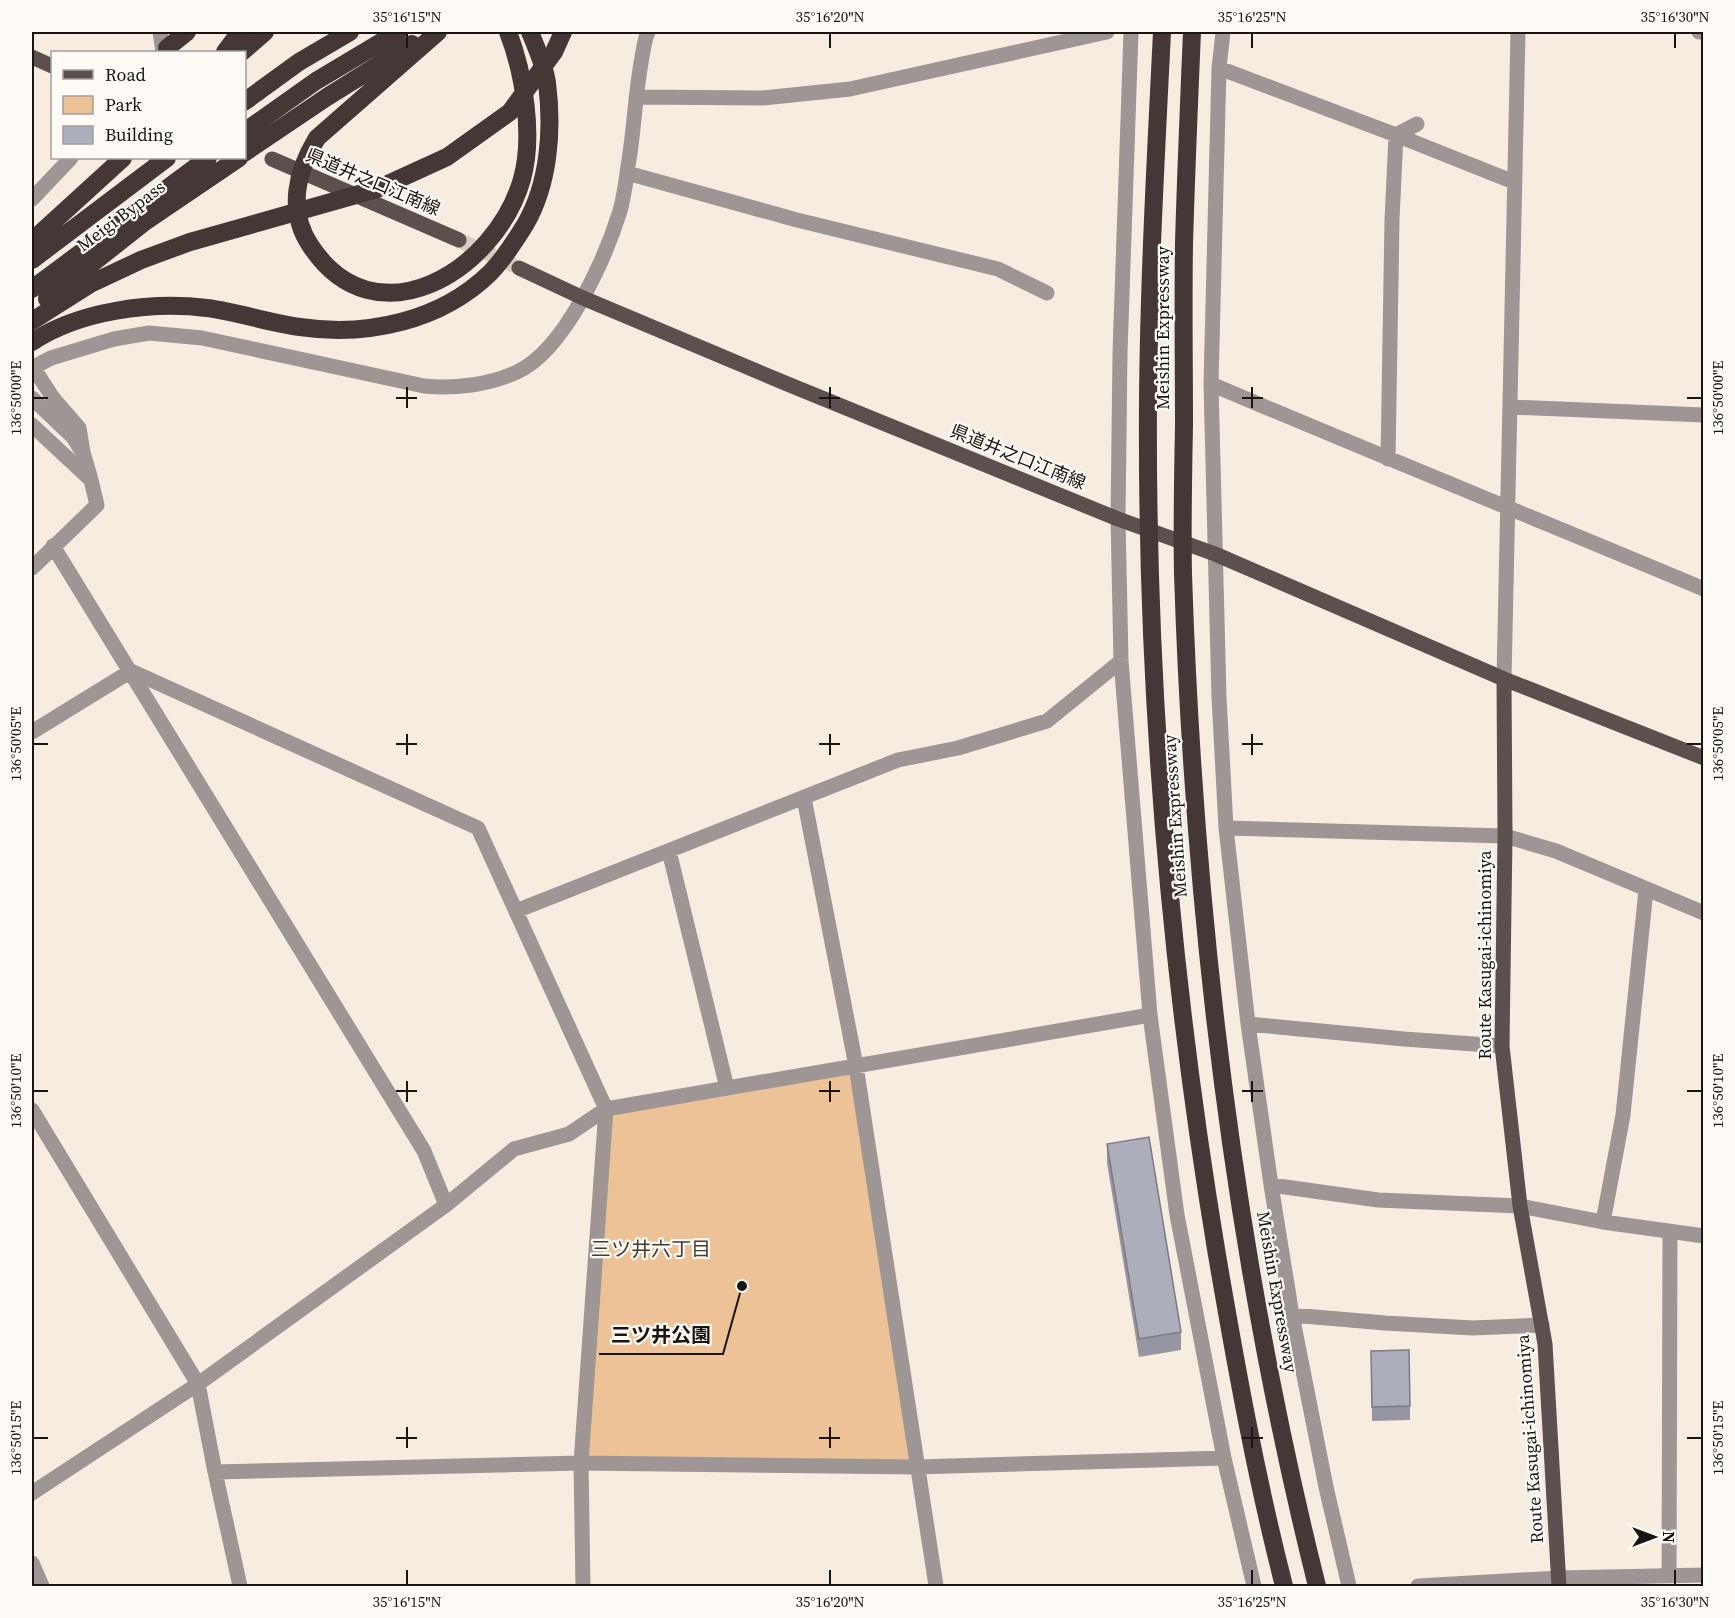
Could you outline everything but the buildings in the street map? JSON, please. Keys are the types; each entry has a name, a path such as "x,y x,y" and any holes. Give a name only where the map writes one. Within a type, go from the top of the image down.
{"highway":[{"path":"164,46 187,32"},
{"path":"226,51 240,32"},
{"path":"243,51 265,32"},
{"path":"246,88 332,32"},
{"path":"246,101 299,62 350,32"},
{"path":"246,131 316,81 398,32"},
{"path":"246,152 327,97 431,32"},
{"path":"438,32 317,138 305,158 297,184 300,224 316,255 338,278 352,285 398,293 421,288 450,275 484,247 507,216 522,179 528,141 525,105 515,51 508,32"},
{"path":"32,342 47,332 113,310 160,305 207,308 302,328 356,330 403,323 431,312 456,298 490,273 510,249 530,216 542,183 549,149 547,81 530,32"},
{"path":"32,321 92,283 141,260 190,242 377,189 447,157 510,112 554,52 563,32"},
{"name":"Meishin Expressway","path":"1162,32 1148,401 1152,635 1167,871 1183,1024 1206,1188 1234,1352 1284,1587"},
{"name":"Meishin Expressway","path":"1192,32 1184,245 1183,569 1189,715 1199,863 1215,1021 1236,1182 1266,1348 1317,1587"},
{"path":"32,230 109,159"},
{"path":"32,241 122,159"},
{"name":"Meigi Bypass","path":"32,251 153,159"},
{"path":"32,260 166,159"},
{"path":"32,289 207,159"},
{"name":"Meigi Bypass","path":"32,311 146,221 238,159"}],"main road":[{"path":"32,57 51,66"},
{"name":"県道井之口江南線","path":"272,159 459,240"},
{"name":"県道井之口江南線","path":"519,268 583,298 785,383 1118,519 1215,554 1504,679"},
{"path":"1504,679 1704,758"},
{"name":"Route Kasugai-ichinomiya","path":"1504,679 1502,1046 1520,1206 1545,1344 1559,1582"}],"street":[{"path":"164,46 176,32"},
{"path":"32,567 97,505 82,452 79,428 53,398 32,368 51,358 114,339 149,333 202,338 442,388 479,384 518,372 542,355 570,322 583,298 620,211 636,97 648,32"},
{"path":"636,97 763,98 850,89 1107,32"},
{"path":"1131,32 1120,352 1118,519 1121,661 1150,1015 1177,1215 1224,1458 1254,1587"},
{"path":"1223,32 1219,68 1211,384 1219,697 1226,828 1248,1024 1292,1315 1326,1487 1349,1587"},
{"path":"1504,679 1518,32"},
{"path":"1219,68 1514,182"},
{"path":"1396,135 1418,124"},
{"path":"1388,459 1392,220 1396,135"},
{"path":"32,199 70,159"},
{"path":"627,173 797,220 998,269 1047,293"},
{"path":"1211,384 1704,588"},
{"path":"32,398 73,437 82,452"},
{"path":"1510,407 1704,415"},
{"path":"32,425 91,480"},
{"path":"53,546 424,1151 446,1205"},
{"path":"516,910 898,760 958,748 1047,721 1121,661"},
{"path":"32,732 131,671"},
{"path":"131,671 478,828 606,1109 581,1464 583,1587"},
{"path":"804,798 856,1066 936,1587"},
{"path":"1226,828 1504,836 1556,851 1704,913"},
{"path":"669,851 727,1088"},
{"path":"1603,1222 1623,1116 1646,890"},
{"path":"32,1493 198,1384 446,1205 514,1149 569,1134 606,1109 1150,1015"},
{"path":"1248,1024 1502,1046"},
{"path":"32,1110 198,1384 240,1587"},
{"path":"1271,1185 1378,1200 1520,1206 1670,1232 1703,1232"},
{"path":"1669,1582 1670,1232"},
{"path":"1292,1315 1473,1328 1542,1325"},
{"path":"215,1472 581,1464 917,1467 1224,1458"},
{"path":"32,1563 42,1587"},
{"path":"1418,1587 1559,1582 1669,1582 1704,1575"}],"green space":[{"path":"856,1066 917,1467 581,1463 606,1109"}],"tunnel":[{"path":"459,240 519,268"}],"place":[{"name":"三ツ井公園","path":"742,1286"}],"district":[{"name":"三ツ井六丁目","path":"651,1249"}]}
